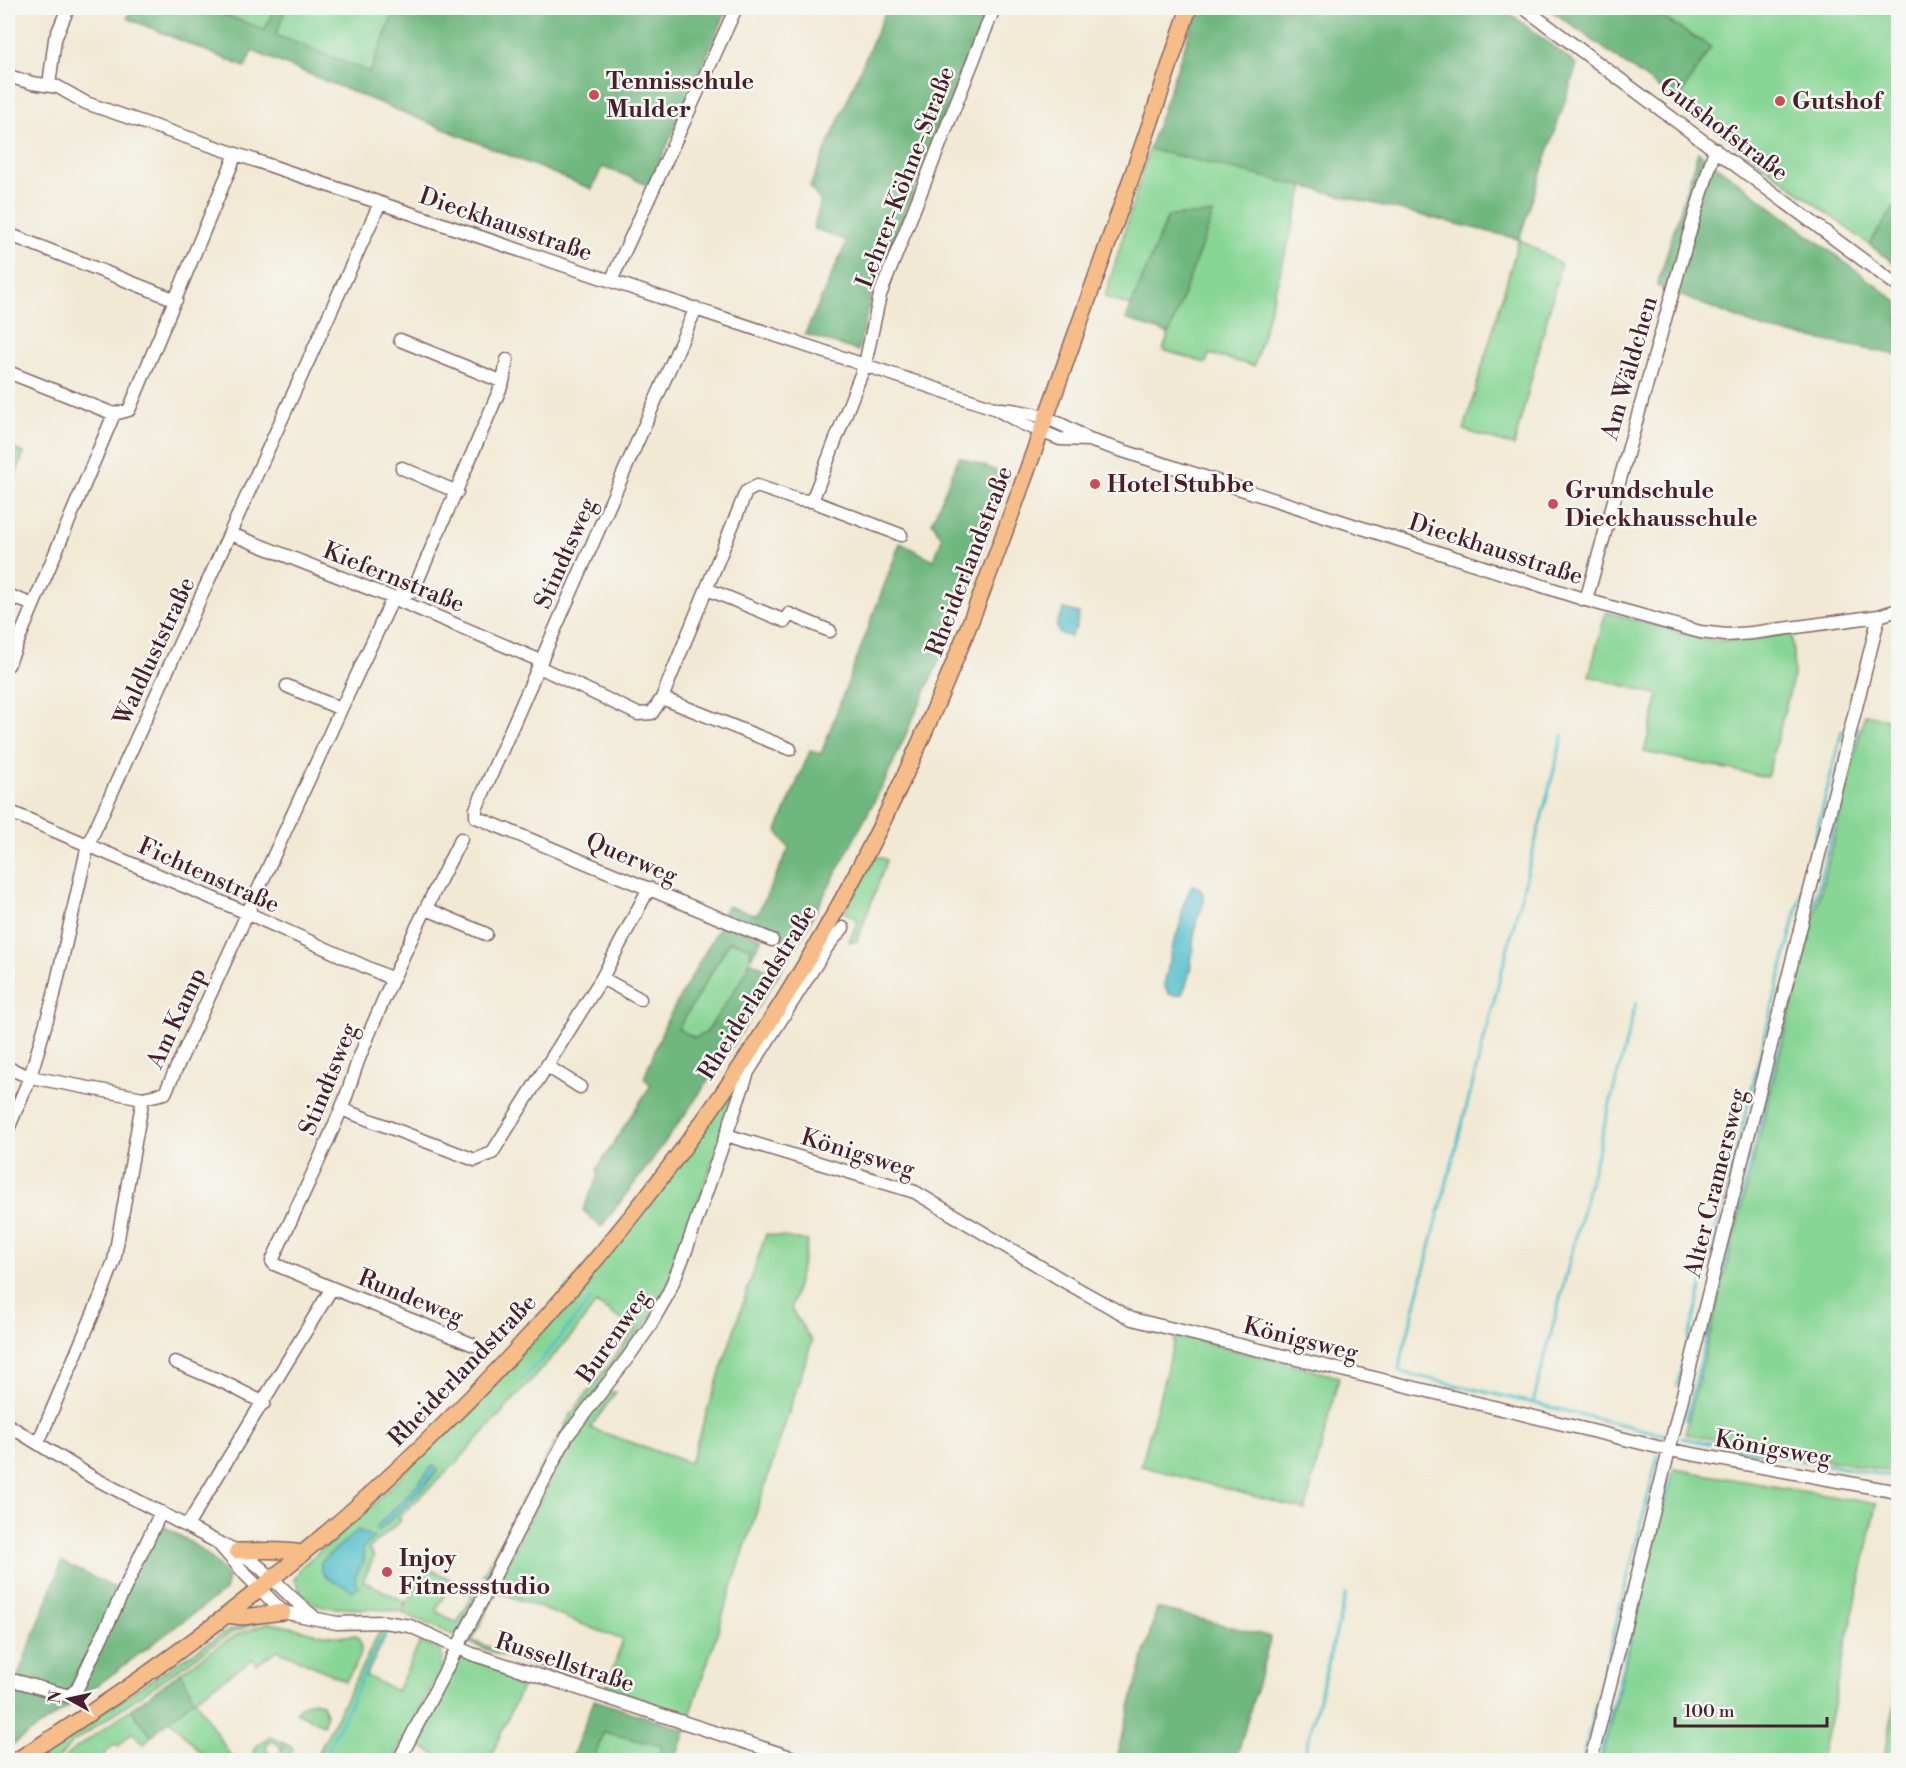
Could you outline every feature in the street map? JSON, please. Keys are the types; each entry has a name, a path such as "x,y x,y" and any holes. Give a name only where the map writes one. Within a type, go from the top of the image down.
{"main road":[{"name":"Rheiderlandstraße","path":"17,1761 92,1713 226,1615 302,1553 420,1448 506,1361 581,1278 627,1223 715,1103 765,1027 852,880 909,766 970,627 1044,425 1190,8"},
{"path":"237,1551 288,1550 302,1553"},
{"path":"226,1615 243,1617 284,1612"}],"street":[{"path":"48,84 55,39 68,8"},
{"path":"611,281 736,8"},
{"name":"Lehrer-Köhne-Straße","path":"812,501 865,364 880,295 994,8"},
{"name":"Gutshofstraße","path":"1524,8 1899,286"},
{"name":"Dieckhausstraße","path":"8,76 58,87 86,103 380,204 1044,425 1060,439 1089,440 1586,600 1700,632 1726,635 1879,616 1899,610"},
{"name":"Am Wäldchen","path":"1586,600 1715,149"},
{"path":"8,372 114,414 129,410 236,154"},
{"name":"Waldluststraße","path":"8,1129 30,1077 53,999 88,845 380,204"},
{"path":"8,234 176,300"},
{"name":"Stindtsweg","path":"476,817 476,809 696,308"},
{"path":"400,340 504,382"},
{"path":"393,598 413,591 504,382 507,360"},
{"path":"8,665 114,414"},
{"path":"402,468 457,492"},
{"path":"790,749 662,698 746,492 757,486 798,500 812,501 901,535"},
{"name":"Kiefernstraße","path":"231,534 393,598 540,664 638,714 652,712 662,698"},
{"path":"707,589 785,621 789,614 830,631"},
{"path":"8,594 33,605"},
{"name":"Am Kamp","path":"38,1443 114,1261 143,1098 165,1093 393,598"},
{"name":"Alter Cramersweg","path":"1591,1761 1879,616"},
{"path":"287,686 340,709"},
{"name":"Fichtenstraße","path":"8,811 386,976 391,982"},
{"name":"Querweg","path":"476,817 772,940"},
{"name":"Stindtsweg","path":"274,1264 272,1261 341,1109 361,1053 391,982 461,839"},
{"path":"341,1109 475,1160 492,1153 602,978 649,888"},
{"path":"427,909 486,934"},
{"name":"Burenweg","path":"399,1761 567,1436 632,1352 668,1294 685,1253 748,1072 827,947 843,928"},
{"path":"602,978 640,999"},
{"path":"548,1066 580,1087"},
{"path":"8,1068 30,1077 143,1098"},
{"name":"Königsweg","path":"726,1135 915,1192 1132,1319 1670,1450 1899,1492"},
{"name":"Rundeweg","path":"274,1264 474,1345"},
{"name":"Rundeweg","path":"187,1526 332,1288"},
{"path":"175,1362 225,1383 264,1403"},
{"path":"8,1425 92,1477 237,1551 258,1566 284,1612"},
{"path":"16,1681 69,1696 77,1689 161,1512"},
{"path":"217,1542 266,1583 293,1600 316,1619"},
{"name":"Russellstraße","path":"284,1612 337,1623 396,1623 410,1626 472,1654 800,1761"}],"green space":[{"path":"131,8 207,8 265,30 274,8 286,8 276,35 370,72 396,8 728,8 649,186 602,167 592,189 252,51 245,67 127,18"},
{"path":"207,8 274,8 265,30"},
{"path":"286,8 396,8 370,73 275,35"},
{"path":"887,8 988,8 871,297 858,351 805,334 847,241 813,228 821,202 810,187"},
{"path":"1198,8 1503,8 1577,65 1519,239 1149,149"},
{"path":"1548,8 1898,8 1898,266 1677,101"},
{"path":"1548,8 1651,8 1655,13 1711,47 1677,101"},
{"path":"1149,149 1304,186 1254,366 1209,354 1206,363 1163,350 1212,214 1168,216 1131,306 1105,297"},
{"path":"1698,152 1898,302 1898,355 1765,329 1657,286"},
{"path":"1898,202 1898,266 1869,244"},
{"path":"1213,214 1169,334 1126,319 1168,216"},
{"path":"1519,239 1561,264 1514,446 1464,430"},
{"path":"8,447 24,453 8,493"},
{"path":"959,457 992,469 1008,478 948,641 885,781 797,946 723,915 727,906 757,915 789,848 777,831 810,751 821,754 900,543 934,560 942,538 932,522"},
{"path":"1606,612 1706,640 1746,640 1792,633 1794,675 1767,777 1644,752 1659,695 1589,676"},
{"path":"1865,714 1898,721 1898,1473 1685,1434"},
{"path":"876,856 887,860 857,941 849,942 858,920 845,912"},
{"path":"722,922 762,938 751,958 751,948 730,941 678,1029 695,1038 706,1033 747,971 750,961 773,972 787,951 792,952 701,1092 601,1227 583,1210 598,1176 597,1169 651,1085 644,1078 666,1022"},
{"path":"730,941 752,948 747,970 735,992 706,1033 696,1038 677,1029"},
{"path":"742,1075 680,1257 653,1314 569,1428 564,1427 570,1416 636,1329 596,1303 574,1333 455,1464 399,1517 401,1520 369,1549 374,1557 363,1581 406,1602 399,1612 328,1607 307,1599 294,1580 301,1567 375,1503 471,1405"},
{"path":"766,1234 808,1241 791,1309 812,1341 690,1716 606,1688 623,1640 497,1591 494,1597 491,1594 578,1428 606,1391 616,1392 590,1428 690,1463"},
{"path":"1176,1335 1339,1377 1305,1510 1141,1466"},
{"path":"555,1442 558,1446 490,1575 483,1575"},
{"path":"1674,1469 1877,1504 1821,1760 1601,1760"},
{"path":"155,1521 195,1545 221,1568 228,1578 225,1591 63,1710 8,1747 8,1702 62,1562 121,1591"},
{"path":"426,1567 452,1580 436,1611 457,1623 473,1594 468,1591 474,1580 482,1587 458,1633 453,1635 402,1613"},
{"path":"484,1601 490,1605 472,1641 577,1678 576,1680 466,1641"},
{"path":"1157,1608 1271,1637 1236,1760 1116,1758"},
{"path":"251,1621 262,1621 231,1633 72,1743 57,1760 30,1760 224,1633"},
{"path":"268,1623 322,1635 356,1635 361,1647 359,1658 346,1681 278,1650 257,1664 253,1659 195,1699 233,1760 208,1760 170,1720 194,1699 181,1672 234,1636"},
{"path":"381,1631 388,1631 366,1676 397,1691 420,1642 440,1650 441,1669 393,1760 315,1760 378,1635"},
{"path":"460,1658 468,1658 526,1678 489,1760 446,1760 418,1744 408,1760 404,1760 456,1661"},
{"path":"181,1672 194,1699 151,1736 131,1709"},
{"path":"1898,1690 1898,1760 1883,1760"},
{"path":"594,1700 686,1730 675,1760 657,1760 662,1746 604,1732 593,1760 571,1760"},
{"path":"314,1701 321,1703 324,1709 326,1716 323,1725 296,1712 301,1706"},
{"path":"131,1709 151,1736 144,1744 132,1732 118,1747 114,1744 99,1760 65,1760 68,1754"},
{"path":"604,1732 663,1746 657,1760 593,1760"},
{"path":"270,1737 284,1743 281,1749 278,1744 268,1743 266,1748 268,1753 273,1756 277,1754 286,1744 293,1748 290,1755 300,1760 252,1760 254,1748"}],"water":[{"path":"1064,609 1079,613 1076,628 1071,637 1059,633 1057,629 1057,623"},
{"path":"1192,885 1200,888 1204,901 1195,928 1189,976 1182,994 1169,994 1164,985 1183,906"},
{"path":"433,1466 437,1468 437,1471 379,1531 376,1530 376,1527"},
{"path":"358,1530 374,1538 363,1548 364,1560 356,1575 355,1583 359,1587 353,1591 329,1579 321,1570 321,1562"}],"waterway":[{"path":"1686,1420 1858,728"},
{"path":"1677,1385 1842,731"},
{"path":"1533,1403 1400,1372 1399,1367 1563,735"},
{"path":"1636,1003 1533,1403 1665,1435"},
{"path":"522,1379 543,1358 591,1299"},
{"path":"1682,1438 1893,1477"},
{"path":"1582,1760 1658,1456"},
{"path":"1599,1760 1672,1474"},
{"path":"1303,1760 1346,1594"},
{"path":"323,1760 385,1634"}],"place":[{"name":"Tennisschule Mulder","path":"594,95"},
{"name":"Gutshof","path":"1780,101"},
{"name":"Hotel Stubbe","path":"1095,484"},
{"name":"Grundschule Dieckhausschule","path":"1553,504"},
{"name":"Injoy Fitnessstudio","path":"387,1572"}]}
